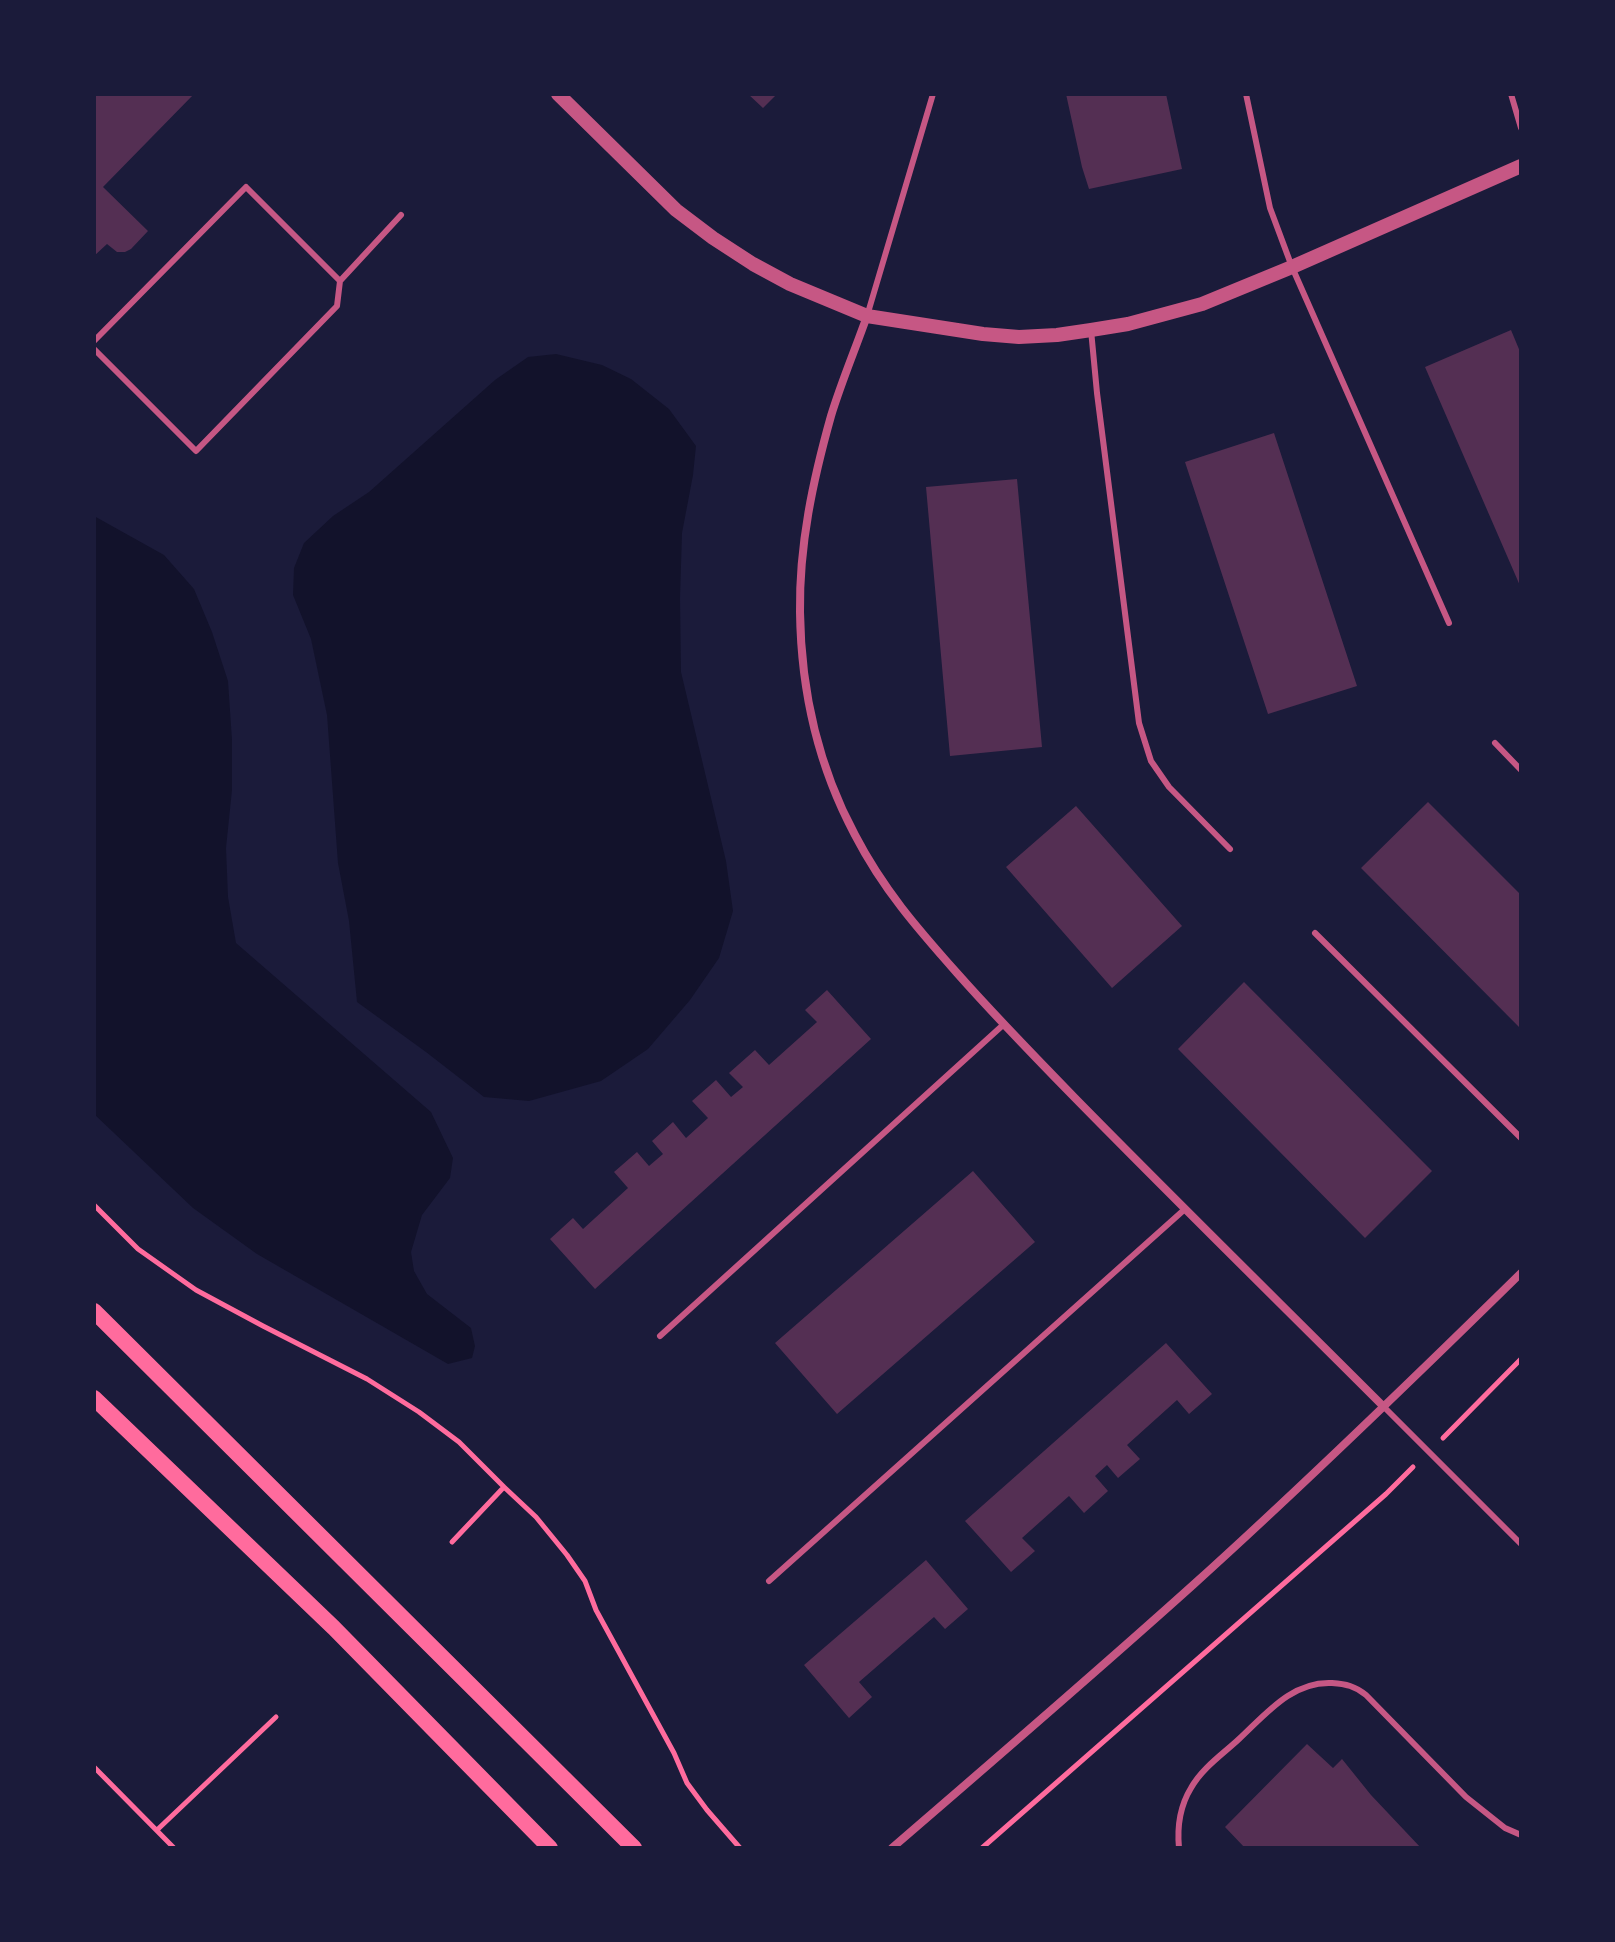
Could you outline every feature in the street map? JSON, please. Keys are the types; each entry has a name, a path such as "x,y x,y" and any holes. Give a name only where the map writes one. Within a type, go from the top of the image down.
{"main road":[{"path":"94,1311 634,1848"},
{"path":"94,1398 334,1628 550,1848"}],"street":[{"path":"558,94 676,210 753,264 790,284 867,316 1019,337 1057,335 1128,324 1202,304 1521,166"},
{"path":"867,316 832,414 811,499 803,542 800,614 810,713 822,758 855,836 908,918 1003,1025 1384,1407"},
{"path":"892,1848 1182,1595 1384,1407 1521,1273"}],"lane":[{"path":"867,316 933,94"},
{"path":"1246,94 1270,208 1292,267 1449,623"},
{"path":"1511,94 1521,128"},
{"path":"94,341 246,187 340,281"},
{"path":"94,349 196,451 337,306 340,281 401,215"},
{"path":"1091,330 1139,723 1151,761 1169,787 1230,849"},
{"path":"1495,743 1521,770"},
{"path":"1315,933 1521,1138"},
{"path":"660,1336 1003,1025"},
{"path":"769,1581 1185,1209"},
{"path":"1384,1407 1521,1544"},
{"path":"1179,1848 1184,1804 1199,1776 1285,1697 1305,1686 1321,1683 1355,1687 1366,1695 1466,1797 1505,1828 1521,1835"}],"path":[{"path":"94,1205 138,1249 196,1290 367,1379 419,1412 459,1442 536,1517 585,1581 596,1610 674,1753 687,1783 740,1848"},
{"path":"982,1848 1386,1494 1521,1359"},
{"path":"452,1542 504,1487"},
{"path":"157,1830 276,1717"},
{"path":"94,1767 174,1848"}],"shaded area":[{"path":"556,354 602,365 631,379 669,409 696,446 682,533 681,672 726,861 733,911 719,958 690,1000 648,1049 601,1081 529,1101 484,1097 357,1002 349,921 338,863 327,715 311,639 293,595 294,568 304,543 333,516 369,492 495,380 528,357"},
{"path":"94,516 164,555 194,589 212,632 228,681 232,790 226,848 228,897 236,943 431,1112 453,1158 450,1178 422,1215 411,1252 414,1271 427,1294 471,1328 475,1346 472,1358 448,1364 257,1254 193,1208 94,1114"}],"building":[{"path":"94,94 194,94 103,187 148,231 125,252 117,252 107,244 94,256"},
{"path":"748,94 777,94 763,108"},
{"path":"1066,94 1166,94 1182,169 1089,189"},
{"path":"1511,330 1521,354 1521,588 1425,367"},
{"path":"1274,433 1357,686 1268,714 1185,462"},
{"path":"1017,479 1042,747 950,756 926,487"},
{"path":"1428,802 1521,895 1521,1029 1361,868"},
{"path":"1076,806 1182,926 1112,988 1006,867"},
{"path":"1244,982 1432,1171 1365,1238 1178,1049"},
{"path":"827,990 871,1039 595,1289 550,1239 573,1218 583,1229 628,1188 614,1172 637,1152 649,1166 663,1154 652,1141 673,1122 686,1138 708,1118 692,1101 716,1080 731,1097 743,1087 729,1073 755,1050 769,1065 817,1022 805,1010"},
{"path":"973,1171 1035,1242 837,1414 775,1343"},
{"path":"1166,1343 1212,1394 1189,1414 1177,1400 1127,1445 1140,1459 1118,1478 1107,1465 1095,1476 1108,1491 1084,1513 1069,1496 1022,1538 1035,1551 1011,1572 965,1521"},
{"path":"926,1560 968,1609 945,1629 934,1617 859,1682 872,1697 849,1718 804,1665"},
{"path":"1307,1744 1333,1768 1342,1759 1421,1848 1245,1848 1225,1827"}]}
